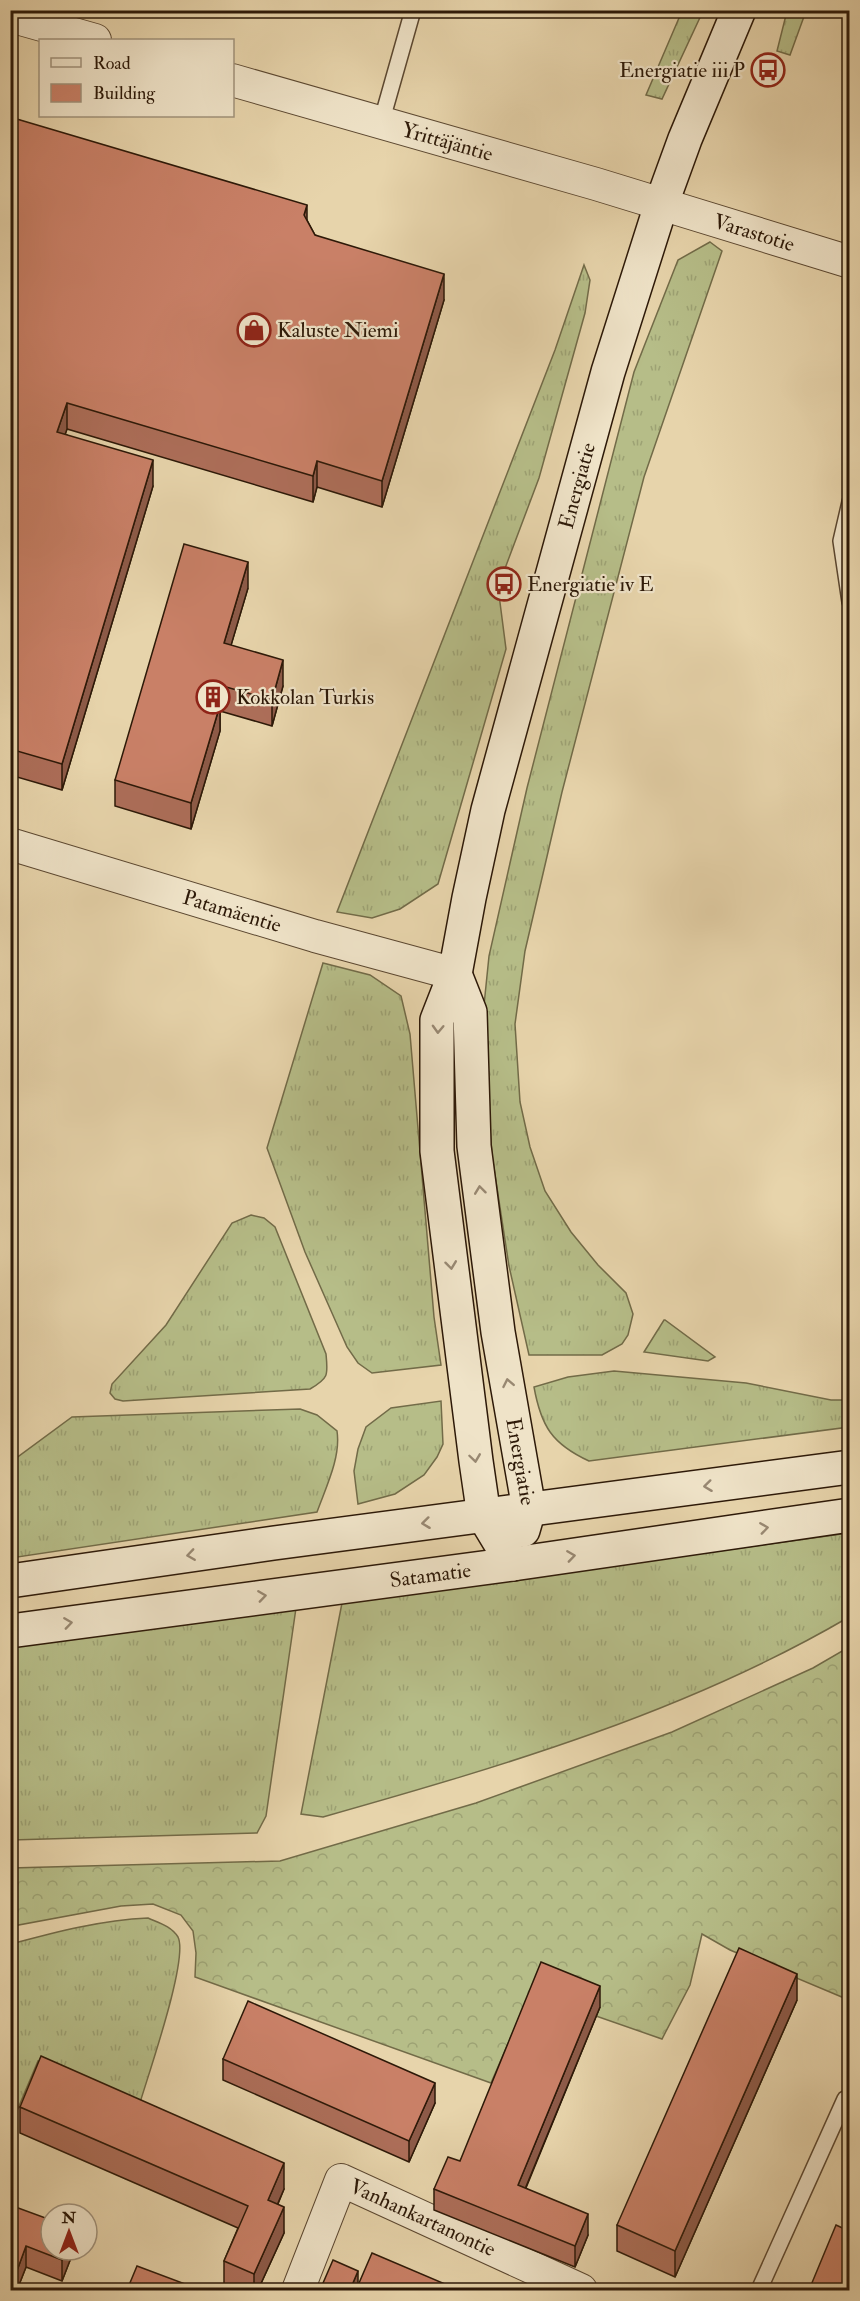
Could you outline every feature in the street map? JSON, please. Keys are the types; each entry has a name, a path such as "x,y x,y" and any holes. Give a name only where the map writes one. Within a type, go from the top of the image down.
{"street":[{"name":"Energiatie","path":"513,1564 484,1516 476,1461 438,1151 438,1020 455,974 488,810 609,372 661,205 685,139 739,10"},
{"path":"10,16 91,39"},
{"name":"Yrittäjäntie","path":"234,81 661,205"},
{"name":"Varastotie","path":"661,205 849,262"},
{"name":"Patamäentie","path":"10,844 315,936 455,974"},
{"name":"Energiatie","path":"455,974 470,1012 474,1146 498,1332 529,1509 513,1564"},
{"path":"10,1581 849,1467"},
{"name":"Satamatie","path":"10,1631 513,1564 849,1515"},
{"name":"Vanhankartanontie","path":"298,2290 341,2180 581,2290"}],"lane":[{"path":"381,123 414,10"},
{"path":"849,502 841,541 849,602"},
{"path":"759,2290 845,2099"}],"green space":[{"path":"682,11 703,11 662,99 646,95"},
{"path":"787,11 806,11 790,55 777,51"},
{"path":"710,242 722,251 644,477 562,792 525,951 515,1024 520,1102 530,1147 545,1191 571,1232 598,1265 626,1293 633,1314 628,1335 622,1344 602,1355 529,1355 509,1266 492,1155 482,1025 489,956 527,788 634,372 678,260"},
{"path":"584,265 590,280 585,313 539,478 498,587 506,649 438,884 400,909 372,918 337,912 555,350"},
{"path":"323,963 370,975 401,996 410,1034 434,1317 441,1365 372,1373 358,1363 347,1347 305,1252 267,1148"},
{"path":"251,1215 264,1218 275,1227 326,1354 327,1371 324,1379 310,1389 123,1401 115,1399 110,1393 112,1384 166,1325 232,1223"},
{"path":"664,1320 715,1357 708,1361 644,1352"},
{"path":"614,1371 746,1383 831,1400 849,1400 849,1427 589,1461 566,1448 550,1432 540,1413 534,1387 568,1377"},
{"path":"441,1401 443,1444 424,1475 395,1494 358,1504 354,1471 358,1449 366,1427 391,1408"},
{"path":"300,1409 317,1415 337,1431 335,1461 317,1512 11,1558 11,1462 72,1417"},
{"path":"849,1533 849,1617 787,1651 659,1709 593,1734 458,1778 323,1817 301,1814 342,1603"},
{"path":"296,1608 266,1816 257,1833 11,1840 10,1647"},
{"path":"849,1647 849,2000 730,1950 702,1934 690,1985 662,2039 530,1993 491,2083 195,1977 196,1953 193,1931 181,1915 153,1904 121,1906 13,1926 11,1868 280,1861 476,1803 672,1732 813,1668"},
{"path":"148,1918 172,1930 178,1937 180,1949 173,1993 139,2106 38,2061 11,2125 11,1944 96,1924"}],"building":[{"path":"10,117 307,205 304,215 315,235 444,274 382,481 317,461 313,476 67,403 57,432 153,460 62,764 10,749"},
{"name":"Kokkolan Turkis","path":"184,544 248,562 224,643 283,660 272,700 212,683 207,702 220,705 191,803 115,780"},
{"path":"739,1948 797,1974 675,2251 617,2225"},
{"path":"541,1962 600,1986 518,2185 588,2214 575,2246 434,2189 448,2157 460,2161"},
{"path":"248,2001 435,2083 409,2141 223,2059"},
{"path":"41,2056 284,2163 268,2200 284,2207 254,2274 224,2261 248,2206 20,2107"},
{"path":"10,2205 39,2216 39,2251 26,2246 11,2287"},
{"path":"836,2225 849,2231 849,2290 809,2290"},
{"path":"372,2253 459,2290 356,2290"},
{"path":"333,2260 358,2271 350,2290 320,2290"},
{"path":"137,2266 201,2290 127,2290"}],"place":[{"name":"Energiatie iii P","path":"768,70"},
{"name":"Kaluste Niemi","path":"254,330"},
{"name":"Energiatie iv E","path":"504,584"},
{"name":"Kokkolan Turkis","path":"213,697"}]}
